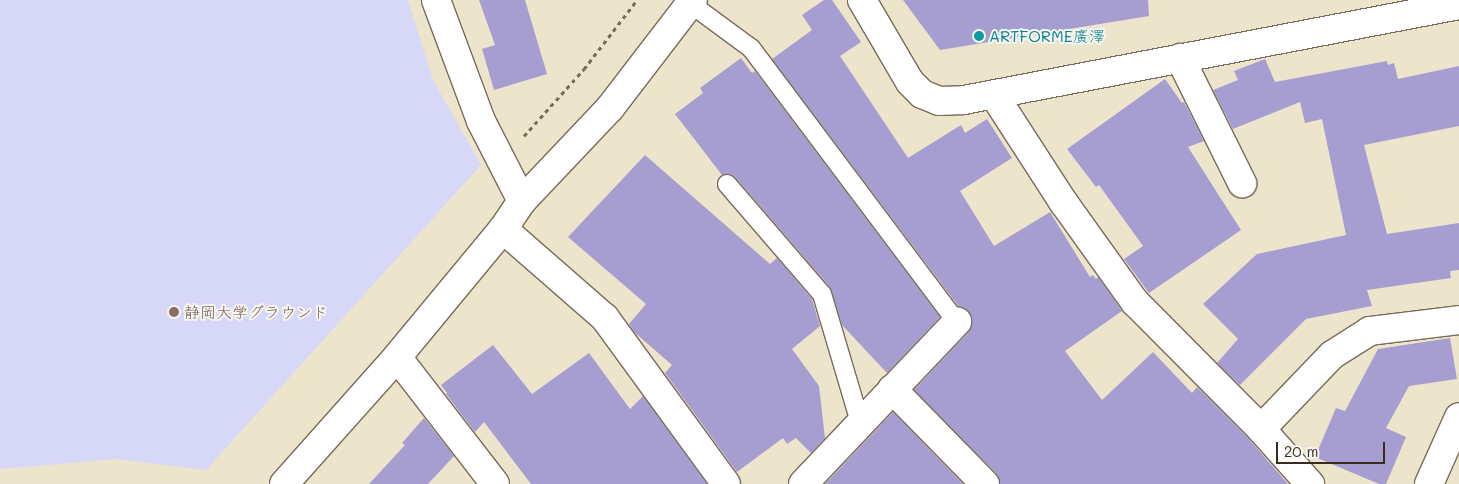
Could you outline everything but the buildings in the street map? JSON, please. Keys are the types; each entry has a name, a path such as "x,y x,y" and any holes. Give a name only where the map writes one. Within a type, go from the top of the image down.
{"street":[{"path":"436,0 481,121 522,201"},
{"path":"862,0 910,82 922,94 939,101 964,100 994,95 1459,5"},
{"path":"284,484 397,357 503,229 522,201 610,108 692,2"},
{"path":"1180,58 1242,183"},
{"path":"994,95 1064,203 1135,302 1261,429 1310,484"},
{"path":"503,229 605,318 726,484"},
{"path":"1261,429 1332,355 1370,331 1459,320"},
{"path":"807,483 860,422 957,322"},
{"path":"397,357 495,484"},
{"path":"892,389 984,484"},
{"path":"1429,484 1459,417"}],"lane":[{"path":"692,2 751,48 957,322"},
{"path":"727,184 822,294 860,422"}],"path":[{"path":"501,161 584,69 637,0"}],"shaded area":[{"name":"静岡大学グラウンド","path":"0,0 408,0 433,80 481,165 206,470 117,459 0,469"}],"place":[{"name":"ARTFORME廣澤","path":"979,36"},
{"name":"静岡大学グラウンド","path":"174,312"}]}
